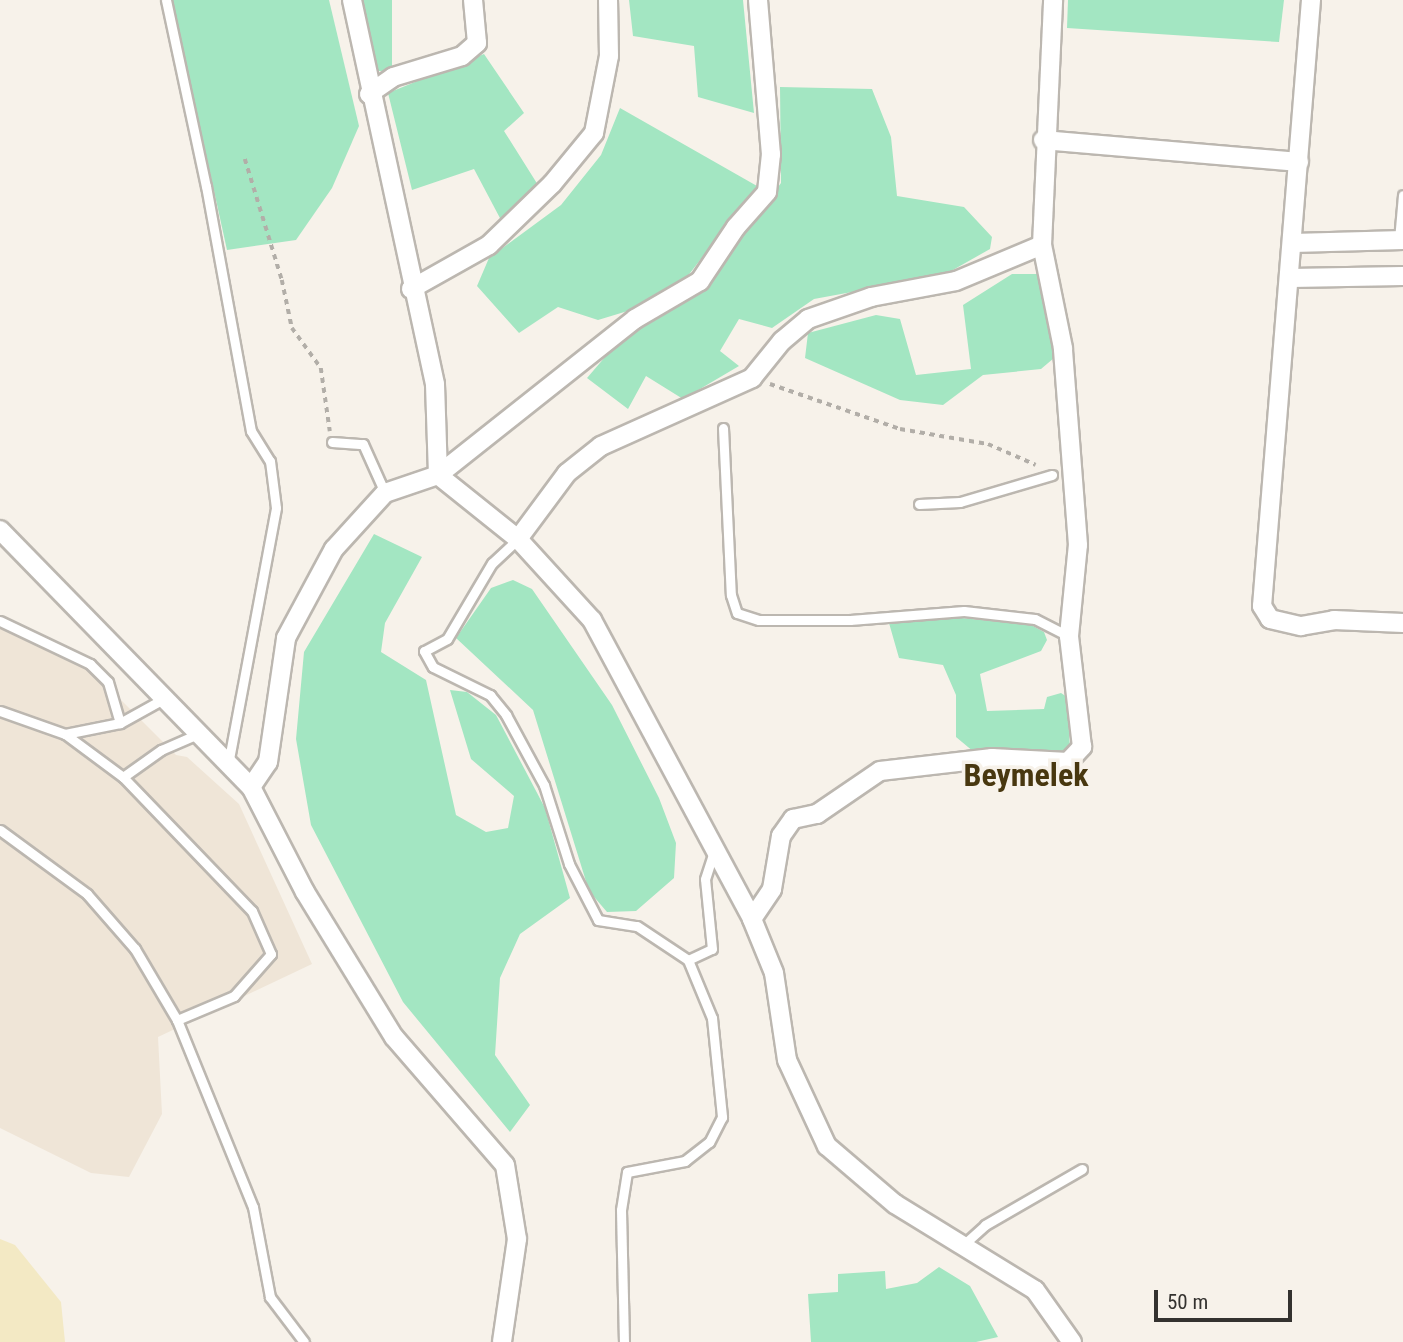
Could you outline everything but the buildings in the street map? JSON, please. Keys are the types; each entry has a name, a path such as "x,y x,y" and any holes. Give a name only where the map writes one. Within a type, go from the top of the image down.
{"street":[{"path":"352,0 369,94 411,289 435,384 438,475 518,539 592,620 752,919 774,973 787,1060 827,1146 895,1204 1035,1290 1072,1342"},
{"path":"369,94 393,77 463,56 477,43 473,0"},
{"path":"411,289 489,245 552,184 594,133 609,56 608,0"},
{"path":"251,787 268,762 286,638 334,549 385,493 438,475 635,319 700,281 736,227 767,192 771,154 758,0"},
{"path":"752,919 772,889 781,836 793,819 817,814 880,771 992,758 1068,762 1082,747 1069,636 1078,545 1063,348 1042,246 1043,140 1053,0"},
{"path":"1311,0 1291,278 1262,606 1270,619 1301,626 1334,620 1403,623"},
{"path":"1043,140 1299,162"},
{"path":"1293,243 1401,240"},
{"path":"518,539 567,473 601,446 752,378 782,341 808,319 871,297 956,281 1042,246"},
{"path":"1291,278 1403,276"},
{"path":"0,530 229,760 251,787 305,892 394,1037 505,1165 517,1239 502,1342"}],"lane":[{"path":"166,0 206,186 251,431 270,461 276,508 229,760"},
{"path":"1401,240 1403,195"},
{"path":"723,428 731,596 737,613 759,620 850,620 964,611 1035,619 1069,636"},
{"path":"332,442 363,444 385,493"},
{"path":"919,504 960,502 1052,475"},
{"path":"518,539 492,563 447,639 424,651 433,667 490,695 506,715 544,785 573,875 598,920 637,926 688,960 712,1018 722,1117 709,1142 685,1161 626,1172 621,1210 624,1342"},
{"path":"0,621 90,664 108,682 120,723"},
{"path":"65,734 120,723 166,698"},
{"path":"0,711 65,734 123,778 253,911 271,954 234,996 177,1020"},
{"path":"123,778 160,750 200,733"},
{"path":"0,830 87,894 135,949 177,1020 253,1207 270,1297 304,1342"},
{"path":"688,960 712,949 705,879 714,850"},
{"path":"962,1246 985,1225 1082,1169"}],"path":[{"path":"245,159 282,280 292,328 321,368 332,442"},
{"path":"752,378 900,429 988,444 1020,455 1052,475"}],"shaded area":[{"path":"0,627 92,671 176,755 187,757 239,804 312,964 158,1037 162,1114 129,1177 91,1173 0,1128"}],"green space":[{"path":"172,0 329,0 359,126 332,188 296,240 227,250"},
{"path":"358,0 392,0 392,71 358,71"},
{"path":"629,0 743,0 754,113 698,97 694,46 633,36"},
{"path":"1068,0 1284,0 1279,42 1067,28"},
{"path":"484,54 524,113 504,131 538,185 501,220 474,169 412,190 388,93"},
{"path":"780,87 872,89 891,137 897,196 964,207 992,237 990,249 944,275 814,299 772,328 739,319 720,351 739,366 683,399 646,376 628,409 587,378 624,335 699,293 781,183"},
{"path":"620,108 757,186 687,277 631,310 598,320 558,307 519,333 477,286 489,258 561,205 601,155"},
{"path":"1012,274 1039,274 1054,358 1041,369 983,375 943,405 900,400 805,358 808,333 876,315 900,319 916,375 971,369 963,305"},
{"path":"374,534 422,557 385,623 381,652 426,680 456,815 486,832 508,828 514,796 471,759 450,690 467,692 496,715 545,808 570,898 520,934 500,978 495,1055 530,1105 510,1132 403,1002 311,825 296,739 304,652"},
{"path":"513,580 532,589 612,705 659,798 676,843 674,878 636,911 607,912 589,891 533,710 456,638 491,588"},
{"path":"952,617 1031,625 1044,632 1047,640 1041,651 980,674 987,711 1044,709 1047,697 1061,693 1067,697 1070,749 1057,756 974,752 956,737 956,695 943,665 899,658 889,623"},
{"path":"939,1267 970,1286 998,1337 976,1342 811,1342 808,1294 838,1292 838,1274 885,1271 886,1289 917,1283"}],"sand":[{"path":"0,1239 15,1245 61,1302 65,1342 0,1342"}],"district":[{"name":"Beymelek","path":"1026,775"}]}
